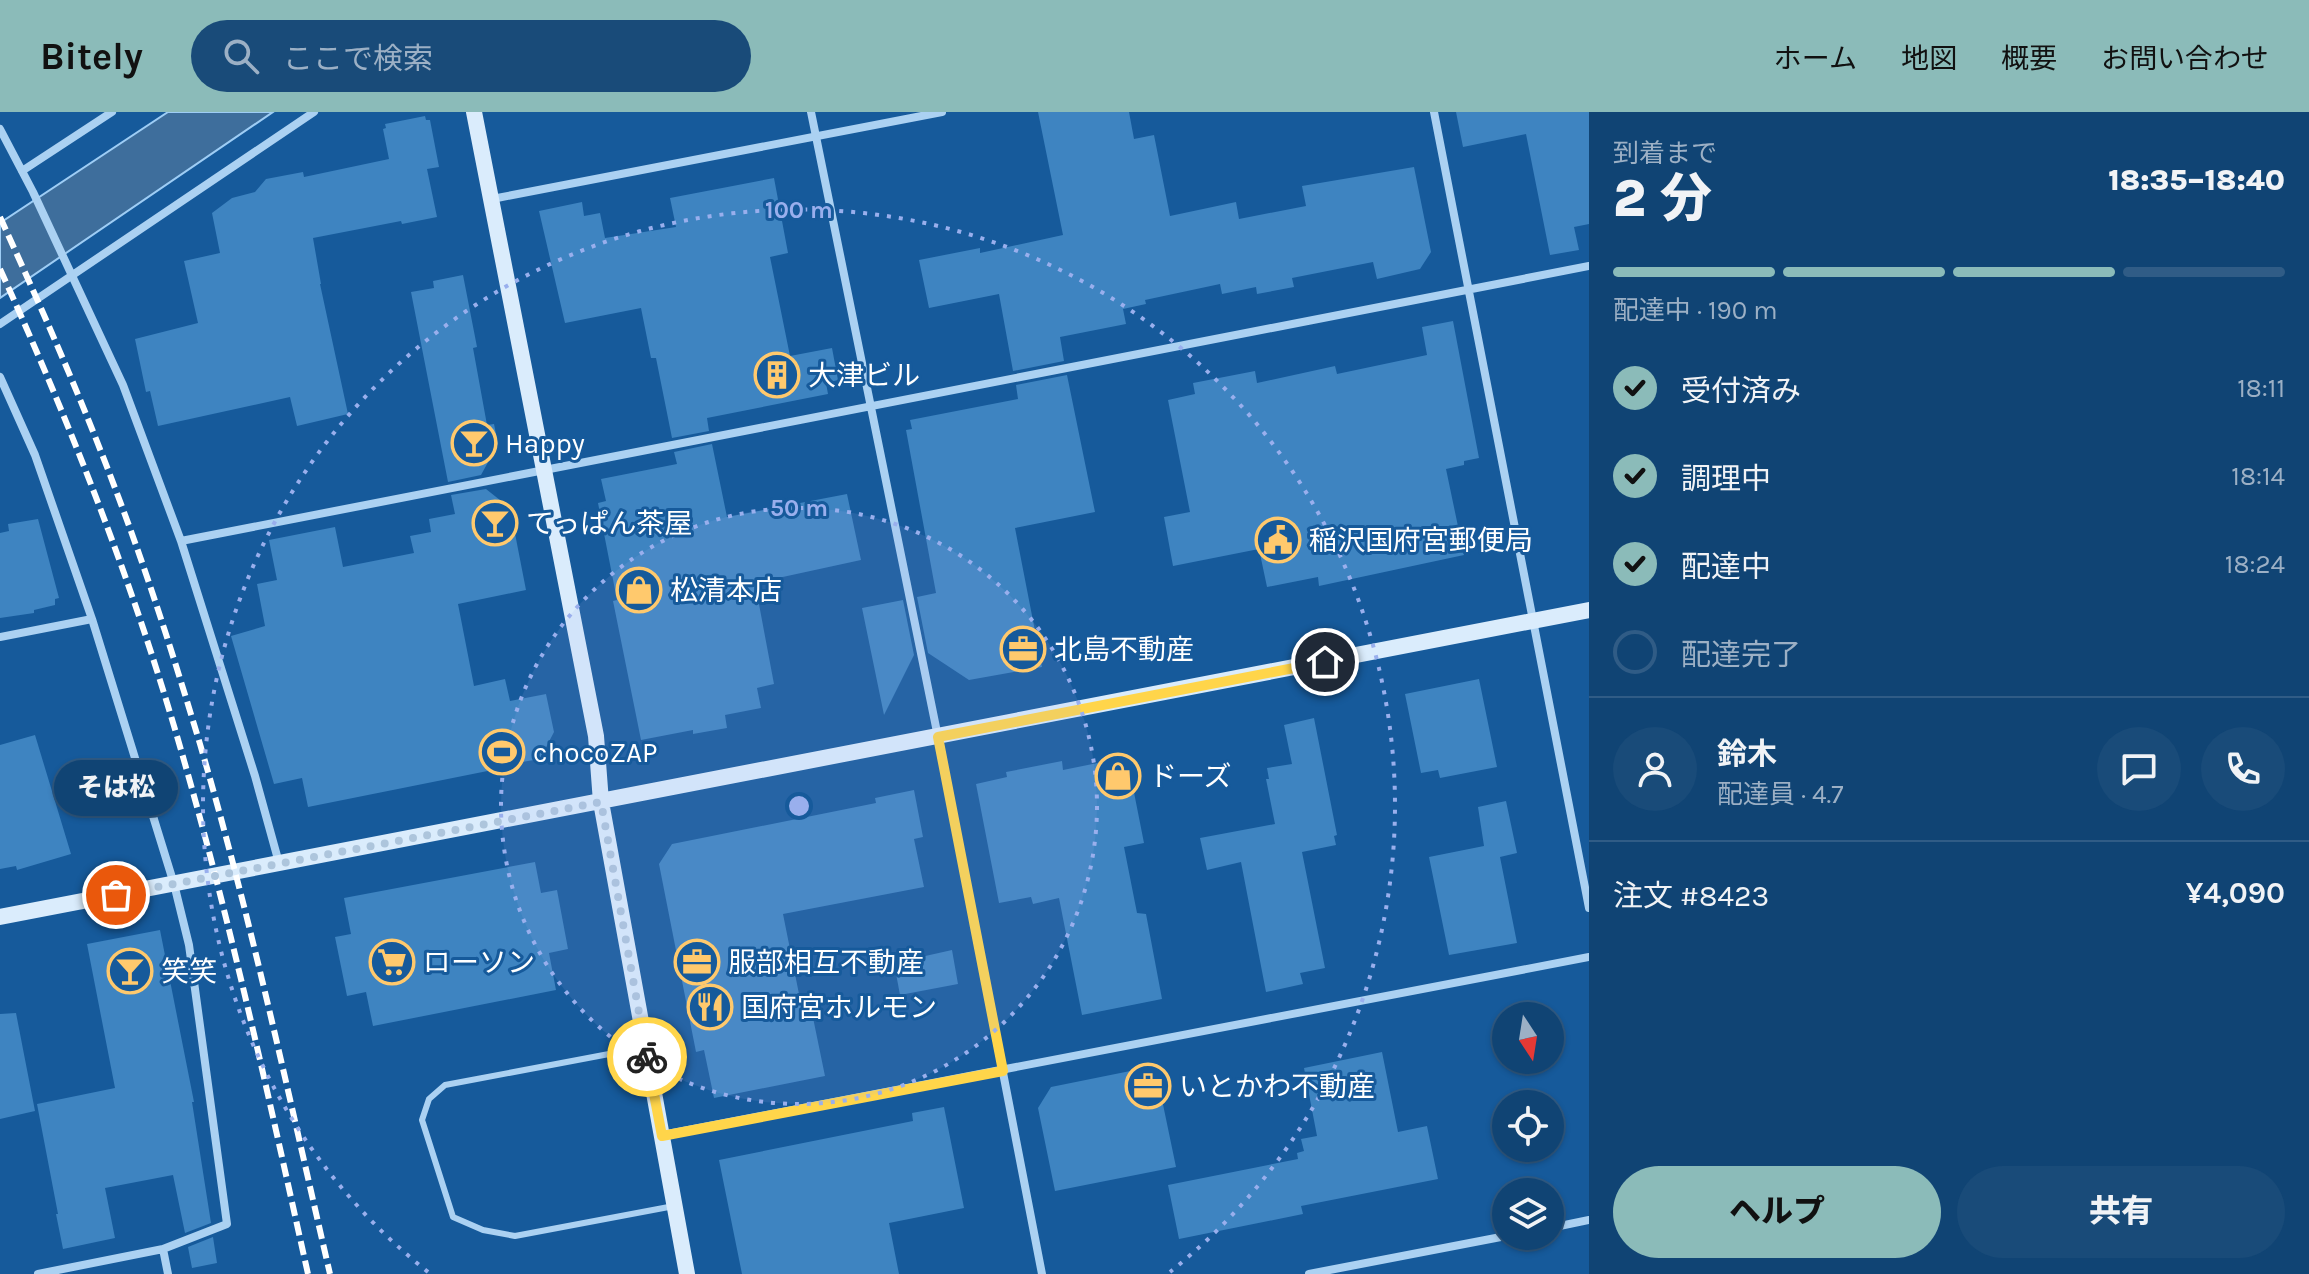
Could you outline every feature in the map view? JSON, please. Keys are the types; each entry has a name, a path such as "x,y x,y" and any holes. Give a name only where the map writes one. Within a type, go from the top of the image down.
{"street":[{"path":"22,171 112,112"},
{"path":"0,324 314,112"},
{"path":"474,112 596,736 601,802 687,1274"},
{"path":"811,112 938,737 1042,1274"},
{"path":"492,199 942,112"},
{"path":"1434,112 1589,908"},
{"path":"0,129 33,192 123,385 181,541 255,776 279,864"},
{"path":"181,541 1589,266"},
{"path":"0,377 35,455 92,619 174,884 189,945 227,1224 163,1249 38,1274"},
{"path":"0,917 1589,610"},
{"path":"0,637 92,619"},
{"path":"662,1136 1589,957"},
{"path":"1564,1225 1589,1220"},
{"path":"1309,1274 1492,1239"},
{"path":"163,1249 168,1274"}],"lane":[{"path":"646,1047 445,1085 429,1099 422,1120 453,1217 483,1230 515,1236 674,1206"}],"water":[{"path":"168,112 273,112 0,298 0,223"}],"building":[{"path":"1038,112 1129,112 1134,139 1154,135 1170,216 1236,202 1239,219 1306,206 1302,186 1414,167 1431,252 1420,269 1377,279 1373,262 1292,278 1294,287 1257,294 1256,287 1222,294 1220,284 1145,300 1146,304 1123,309 1126,324 1060,337 1064,361 1013,371 999,294 929,308 919,260 980,248 980,253 1063,235"},
{"path":"1456,112 1589,112 1589,224 1574,227 1579,250 1550,255 1526,134 1463,147"},
{"path":"425,116 426,120 430,120 439,167 427,169 437,217 313,238 348,414 297,426 290,397 158,426 150,391 146,392 135,339 198,323 184,261 220,253 212,213 232,198 255,192 266,179 303,172 304,177 389,159 383,129 386,128 385,124"},
{"path":"774,178 788,253 770,257 790,356 832,348 838,380 826,383 828,394 707,418 709,431 672,438 656,358 651,358 641,308 565,323 539,211 582,202 584,216 600,213 605,238 676,227 670,198"},
{"path":"463,275 477,347 473,348 487,425 494,424 498,444 481,475 448,482 411,292 434,288 433,281"},
{"path":"1453,321 1479,458 1446,469 1464,555 1319,586 1318,577 1267,587 1259,549 1173,566 1164,517 1190,512 1168,400 1195,394 1193,383 1255,371 1257,383 1335,366 1337,374 1427,355 1422,327"},
{"path":"1067,375 1095,512 1015,528 1042,667 969,680 928,653 917,597 936,593 906,430 912,429 910,420 1018,399 1016,385"},
{"path":"712,444 727,517 847,494 861,560 755,583 774,684 757,688 761,708 725,715 727,728 693,734 693,730 641,740 613,601 617,600 598,503 606,501 601,479 677,464 674,452"},
{"path":"486,489 510,508 526,590 458,604 474,686 505,679 510,701 546,694 554,732 540,759 308,807 302,778 274,784 231,636 265,626 257,584 277,580 269,540 335,527 343,567 414,553 410,536 431,532 429,519 455,514 451,495"},
{"path":"38,519 59,598 55,599 55,605 34,610 34,613 0,618 0,533 9,531 8,524"},
{"path":"903,600 914,655 884,715 862,608"},
{"path":"1479,679 1497,767 1440,778 1438,770 1421,773 1405,694"},
{"path":"1314,718 1337,835 1334,836 1336,845 1302,852 1325,968 1300,973 1303,984 1266,992 1241,862 1207,870 1200,838 1275,824 1266,779 1269,779 1267,768 1292,764 1284,725"},
{"path":"35,735 71,854 17,870 16,866 0,869 0,745"},
{"path":"1127,757 1144,843 1124,847 1137,913 1146,914 1162,999 1082,1015 1059,898 1033,904 1031,897 999,903 976,784 1007,777 1006,772 1062,761 1063,770"},
{"path":"914,790 923,837 914,839 924,887 783,914 801,1004 810,1003 825,1076 714,1098 704,1050 696,1052 659,864 672,844 876,803 875,798"},
{"path":"1506,801 1517,853 1500,857 1517,943 1449,955 1429,857 1484,846 1478,807"},
{"path":"535,862 541,893 557,890 568,949 549,953 556,990 373,1026 366,992 347,996 335,937 351,934 344,898"},
{"path":"160,930 194,1102 211,1223 185,1233 173,1175 105,1188 115,1238 63,1249 37,1104 115,1088 87,944"},
{"path":"952,950 958,984 900,995 894,963"},
{"path":"16,1013 35,1111 0,1119 0,1014"},
{"path":"1382,1052 1398,1132 1427,1126 1438,1179 1301,1206 1303,1214 1179,1239 1168,1185 1298,1159 1297,1153 1304,1151 1301,1139 1317,1136 1304,1068"},
{"path":"1155,1066 1176,1167 1055,1191 1038,1108 1051,1087"},
{"path":"944,1107 964,1208 889,1223 899,1274 742,1274 719,1160 913,1121 912,1113"},
{"path":"213,1237 217,1263 192,1268 188,1247"}],"railway":[{"path":"0,217 105,461 181,682 219,809 253,941 330,1274"},
{"path":"0,269 100,506 163,689 233,946 308,1274"}],"way so far":[{"path":"116,895 601,802 647,1057"}],"place":[{"name":"大津ビル","path":"777,375"},
{"name":"Happy","path":"474,443"},
{"name":"てっぱん茶屋","path":"495,523"},
{"name":"稲沢国府宮郵便局","path":"1278,540"},
{"name":"松清本店","path":"639,590"},
{"name":"北島不動産","path":"1023,649"},
{"name":"chocoZAP","path":"502,752"},
{"name":"ドーズ","path":"1118,776"},
{"name":"そは松","path":"116,895"},
{"name":"ローソン","path":"392,962"},
{"name":"服部相互不動産","path":"697,962"},
{"name":"笑笑","path":"130,971"},
{"name":"国府宮ホルモン","path":"710,1007"},
{"name":"いとかわ不動産","path":"1148,1086"}],"route":[{"path":"647,1057 662,1136 1003,1071 938,737 1325,662"}]}
